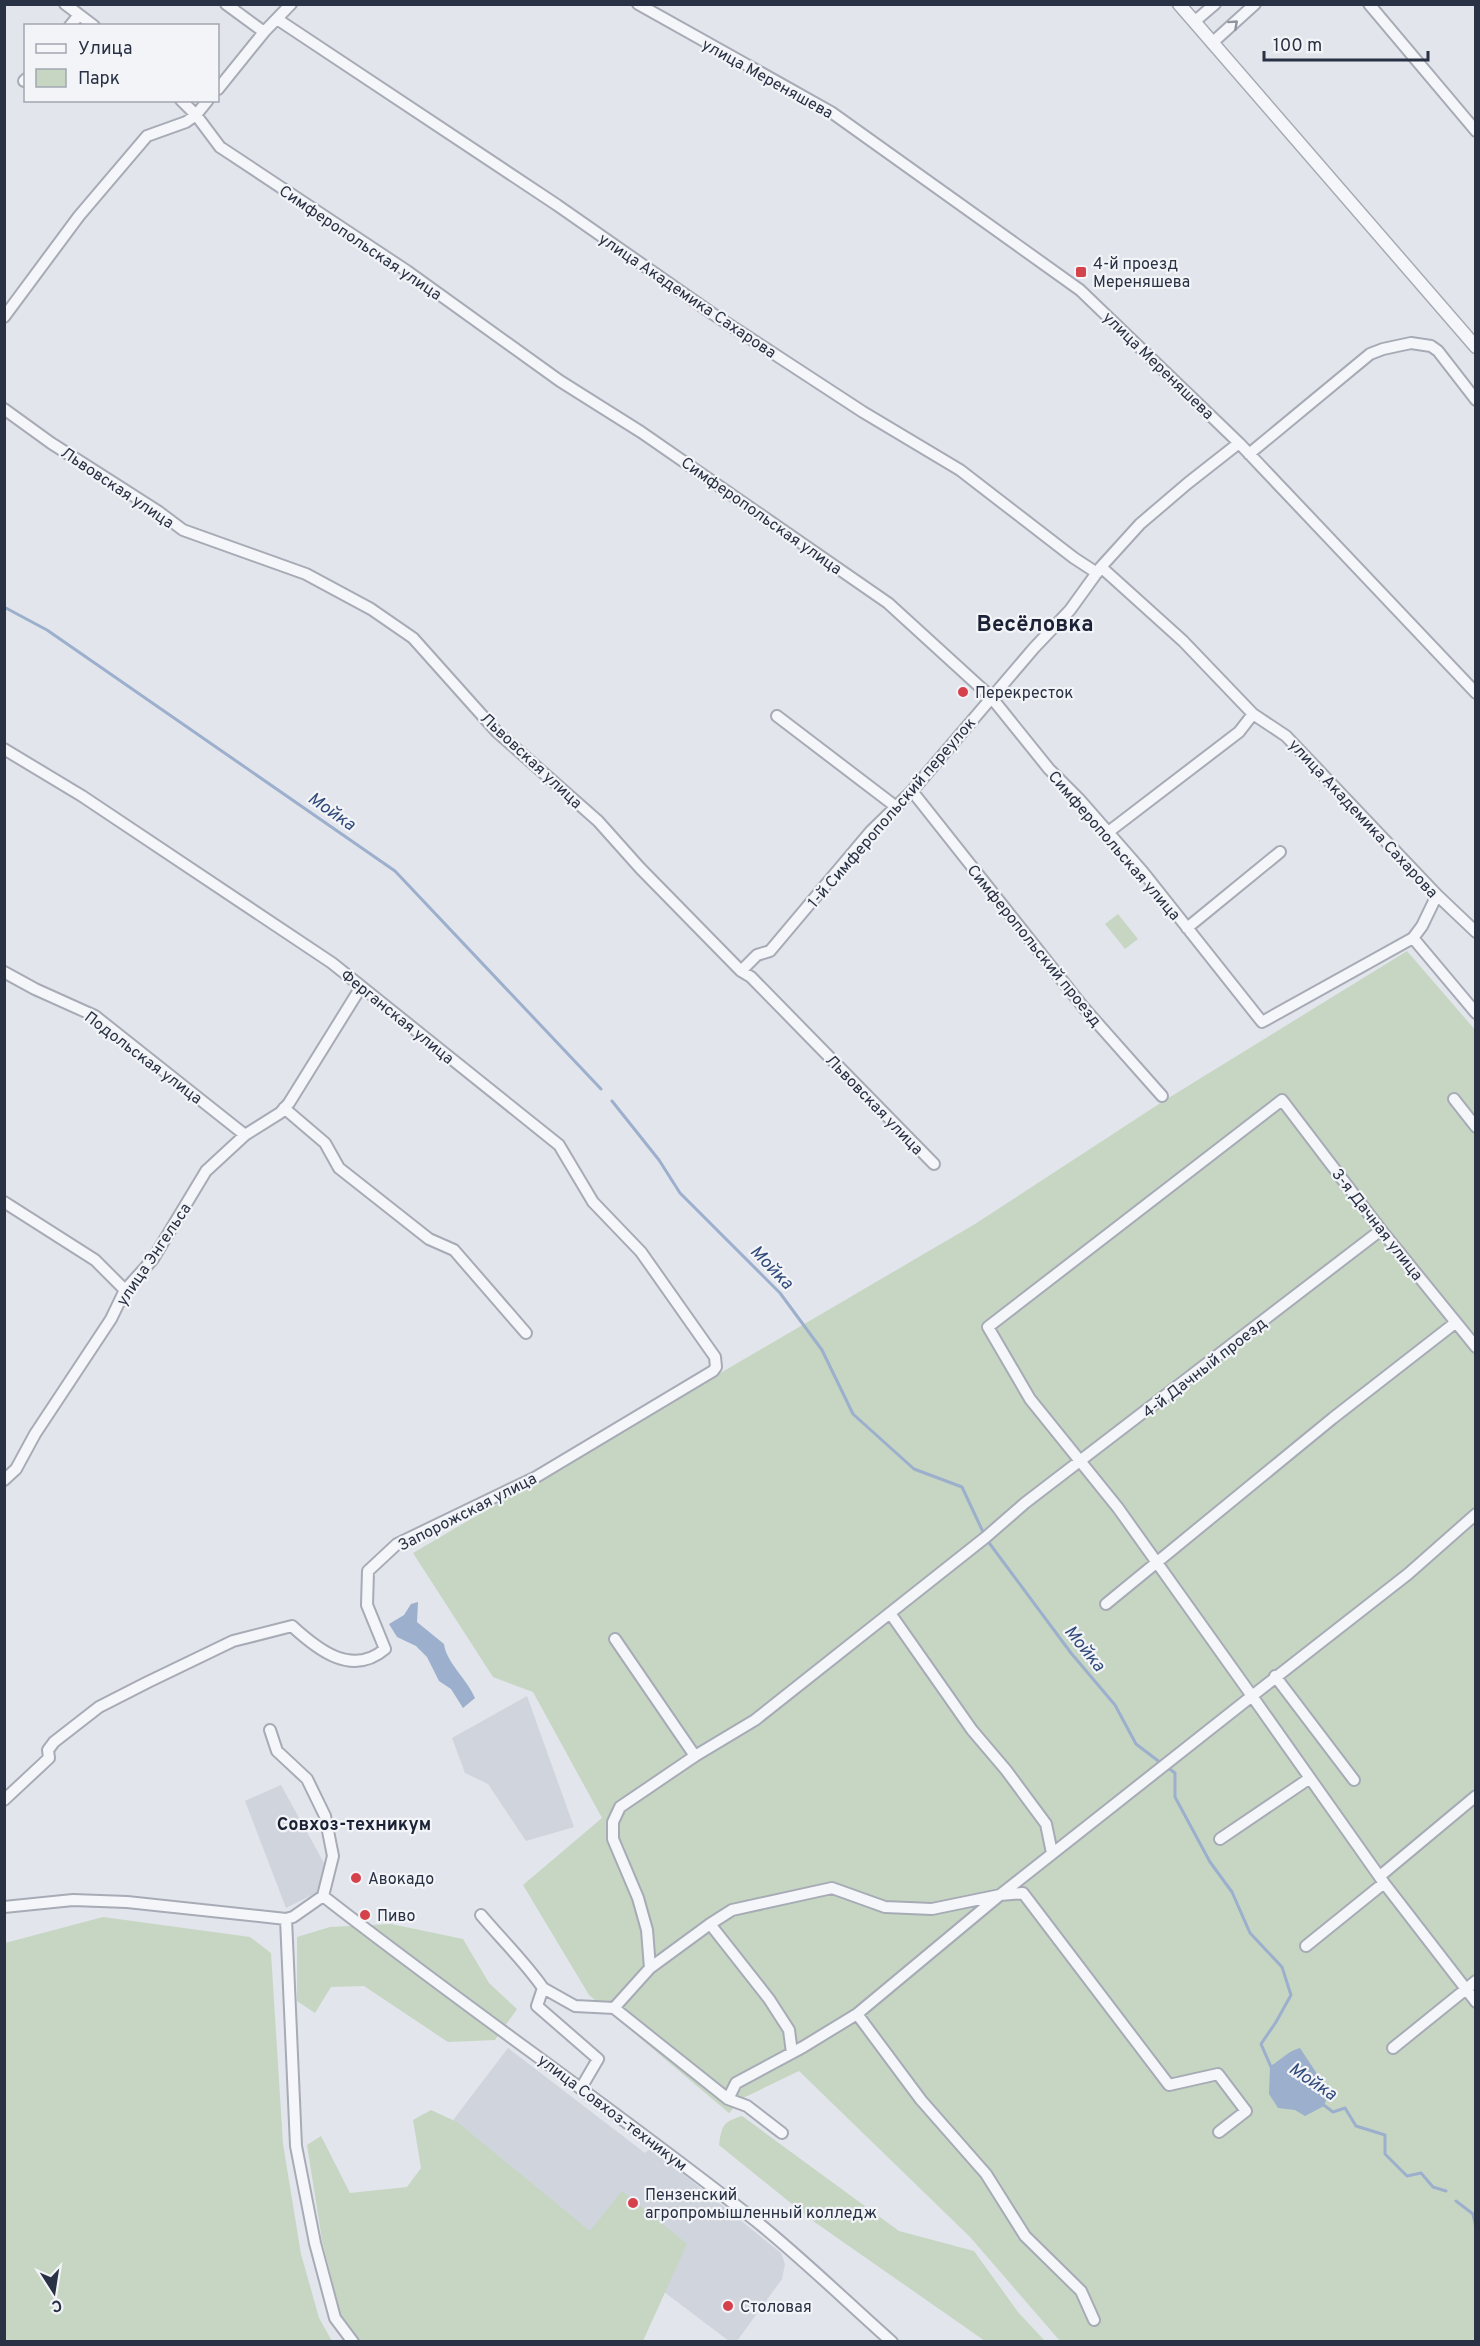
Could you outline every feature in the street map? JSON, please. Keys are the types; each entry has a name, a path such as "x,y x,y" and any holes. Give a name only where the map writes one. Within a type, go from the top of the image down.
{"street":[{"path":"65,4 91,24"},
{"path":"226,4 264,32"},
{"path":"219,88 264,32 291,4"},
{"name":"улица Мереняшева","path":"638,4 831,112 1080,290 1250,454 1476,693"},
{"path":"1179,4 1476,347"},
{"path":"1194,22 1215,4"},
{"path":"1212,43 1255,4"},
{"path":"1369,4 1476,131"},
{"path":"72,24 79,15"},
{"name":"улица Академика Сахарова","path":"276,19 557,205 713,314 862,412 960,470 1074,558 1099,570 1183,641 1253,714 1287,736 1439,898 1476,932"},
{"name":"Симферопольская улица","path":"183,102 220,147 407,271 560,381 641,432 888,603 991,697 1049,769 1080,800 1143,872 1262,1022 1413,938"},
{"path":"4,317 79,216 147,136 186,122 196,116 206,102"},
{"path":"1250,454 1370,354 1398,345 1411,343 1431,346 1438,351 1476,400"},
{"name":"Львовская улица","path":"4,409 51,443 159,512 183,530 306,574 371,609 412,638 497,732 597,821 741,971 751,977 934,1164"},
{"name":"1-й Симферопольский переулок","path":"741,971 757,955 770,951 870,831 912,791 991,697 1070,610 1099,570 1140,524 1239,443"},
{"path":"1107,833 1239,732 1253,714"},
{"path":"777,716 895,806"},
{"name":"Ферганская улица","path":"4,749 82,796 332,963 559,1145 593,1202 641,1252 716,1357 717,1362"},
{"name":"Симферопольский проезд","path":"912,791 1084,1008 1162,1096"},
{"path":"1187,928 1280,852"},
{"path":"1439,898 1413,938 1476,1013"},
{"name":"Подольская улица","path":"4,972 35,989 95,1016 245,1135"},
{"name":"улица Энгельса","path":"4,1480 16,1469 35,1434 111,1319 125,1290 153,1259 206,1171 245,1135 284,1108 361,987"},
{"path":"1454,1099 1476,1127"},
{"name":"3-я Дачная улица","path":"1081,1462 1030,1399 988,1327 1282,1100 1381,1230 1476,1347"},
{"path":"284,1108 325,1143 339,1168 429,1239 454,1250 526,1333"},
{"path":"4,1202 95,1260 125,1290"},
{"name":"4-й Дачный проезд","path":"650,1968 647,1930 638,1898 614,1839 613,1822 620,1807 695,1756 755,1720 986,1537 1025,1503 1381,1230"},
{"path":"1106,1605 1333,1418 1455,1323"},
{"name":"Запорожская улица","path":"4,1800 49,1758 48,1750 54,1742 99,1707 233,1641 292,1626 312,1644 334,1657 357,1661 375,1657 385,1649 367,1605 368,1571 397,1544 536,1477 713,1371 717,1362"},
{"path":"1081,1462 1158,1562 1382,1879 1476,2002"},
{"path":"728,2099 736,2083 857,2014 1052,1853 1408,1574 1476,1514"},
{"path":"890,1613 972,1730 1006,1770 1046,1824 1052,1853"},
{"path":"615,1639 695,1756"},
{"path":"1275,1676 1354,1780"},
{"path":"4,1906 73,1900 126,1902 286,1919 293,1917 323,1896 333,1856 324,1815 307,1779 278,1751 270,1730"},
{"path":"1220,1839 1310,1778"},
{"path":"1306,1946 1476,1796"},
{"path":"614,2008 650,1968 732,1910 832,1888 885,1907 932,1909 1000,1895 1023,1893 1169,2085 1218,2074 1246,2111 1219,2132"},
{"name":"улица Совхоз-техникум","path":"323,1896 401,1957 581,2088 758,2223 892,2342"},
{"path":"481,1915 500,1938 528,1965 543,1988 575,2006 614,2008 728,2099 747,2106 782,2133"},
{"path":"286,1919 296,2145 315,2243 335,2318 353,2342"},
{"path":"710,1924 769,1999 789,2030 792,2053"},
{"path":"1393,2048 1476,1981"},
{"path":"543,1988 537,2006 598,2059 581,2088"},
{"path":"857,2014 921,2100 986,2174 1025,2236 1082,2290 1094,2320"}],"shaded area":[{"path":"527,1696 574,1827 526,1841 488,1784 465,1773 452,1738"},
{"path":"281,1785 324,1863 320,1891 286,1908 245,1801"},
{"name":"Пензенский агропромышленный колледж","path":"508,2048 645,2153 651,2148 781,2253 785,2264 782,2279 737,2341 729,2341 447,2128"}],"green space":[{"path":"1118,914 1138,939 1125,949 1105,924"},
{"path":"1407,951 1476,1031 1475,2341 1060,2341 970,2237 799,2071 743,2098 729,2113 589,1995 523,1885 602,1818 533,1692 493,1677 413,1553 975,1224 1162,1102"},
{"path":"103,1917 250,1937 271,1953 283,2144 301,2254 319,2318 332,2341 5,2341 5,1943"},
{"path":"391,1924 463,1939 489,1983 517,2009 495,2040 448,2042 364,1986 331,1987 315,2013 297,2001 297,1937 330,1927"},
{"path":"431,2110 457,2122 590,2231 622,2191 687,2244 643,2341 360,2341 342,2320 322,2240 307,2145 321,2136 350,2193 407,2187 421,2168 413,2120"},
{"path":"742,2116 899,2231 974,2251 1018,2312 1045,2341 985,2341 813,2221 719,2145 724,2125"}],"water":[{"path":"418,1602 417,1622 444,1644 453,1664 475,1698 463,1708 451,1689 439,1681 427,1657 416,1646 397,1637 389,1624 404,1615 411,1604"},
{"path":"1300,2048 1329,2092 1324,2106 1305,2116 1295,2110 1278,2108 1269,2094 1270,2066"}],"waterway":[{"name":"Мойка","path":"4,607 47,630 395,871 601,1089"},
{"name":"Мойка","path":"612,1101 659,1160 680,1193 780,1293 822,1350 853,1414 914,1469 962,1487 984,1534"},
{"name":"Мойка","path":"987,1540 1071,1653 1115,1705 1136,1744 1161,1763"},
{"name":"Мойка","path":"1167,1767 1175,1773 1175,1797 1210,1862 1232,1892 1250,1933 1282,1967 1291,1995 1261,2044 1271,2067"},
{"name":"Мойка","path":"1321,2103 1333,2112 1345,2108 1356,2126 1385,2135 1385,2154 1407,2176 1421,2173 1433,2187 1446,2191"},
{"name":"Мойка","path":"1456,2201 1473,2214 1476,2228"}],"place":[{"name":"4-й проезд Мереняшева","path":"1081,272"},
{"name":"Перекресток","path":"963,692"},
{"name":"Авокадо","path":"356,1878"},
{"name":"Пиво","path":"365,1915"},
{"name":"Пензенский агропромышленный колледж","path":"633,2203"},
{"name":"Столовая","path":"728,2306"}],"district":[{"name":"Весёловка","path":"1035,623"},
{"name":"Совхоз-техникум","path":"354,1824"}]}
